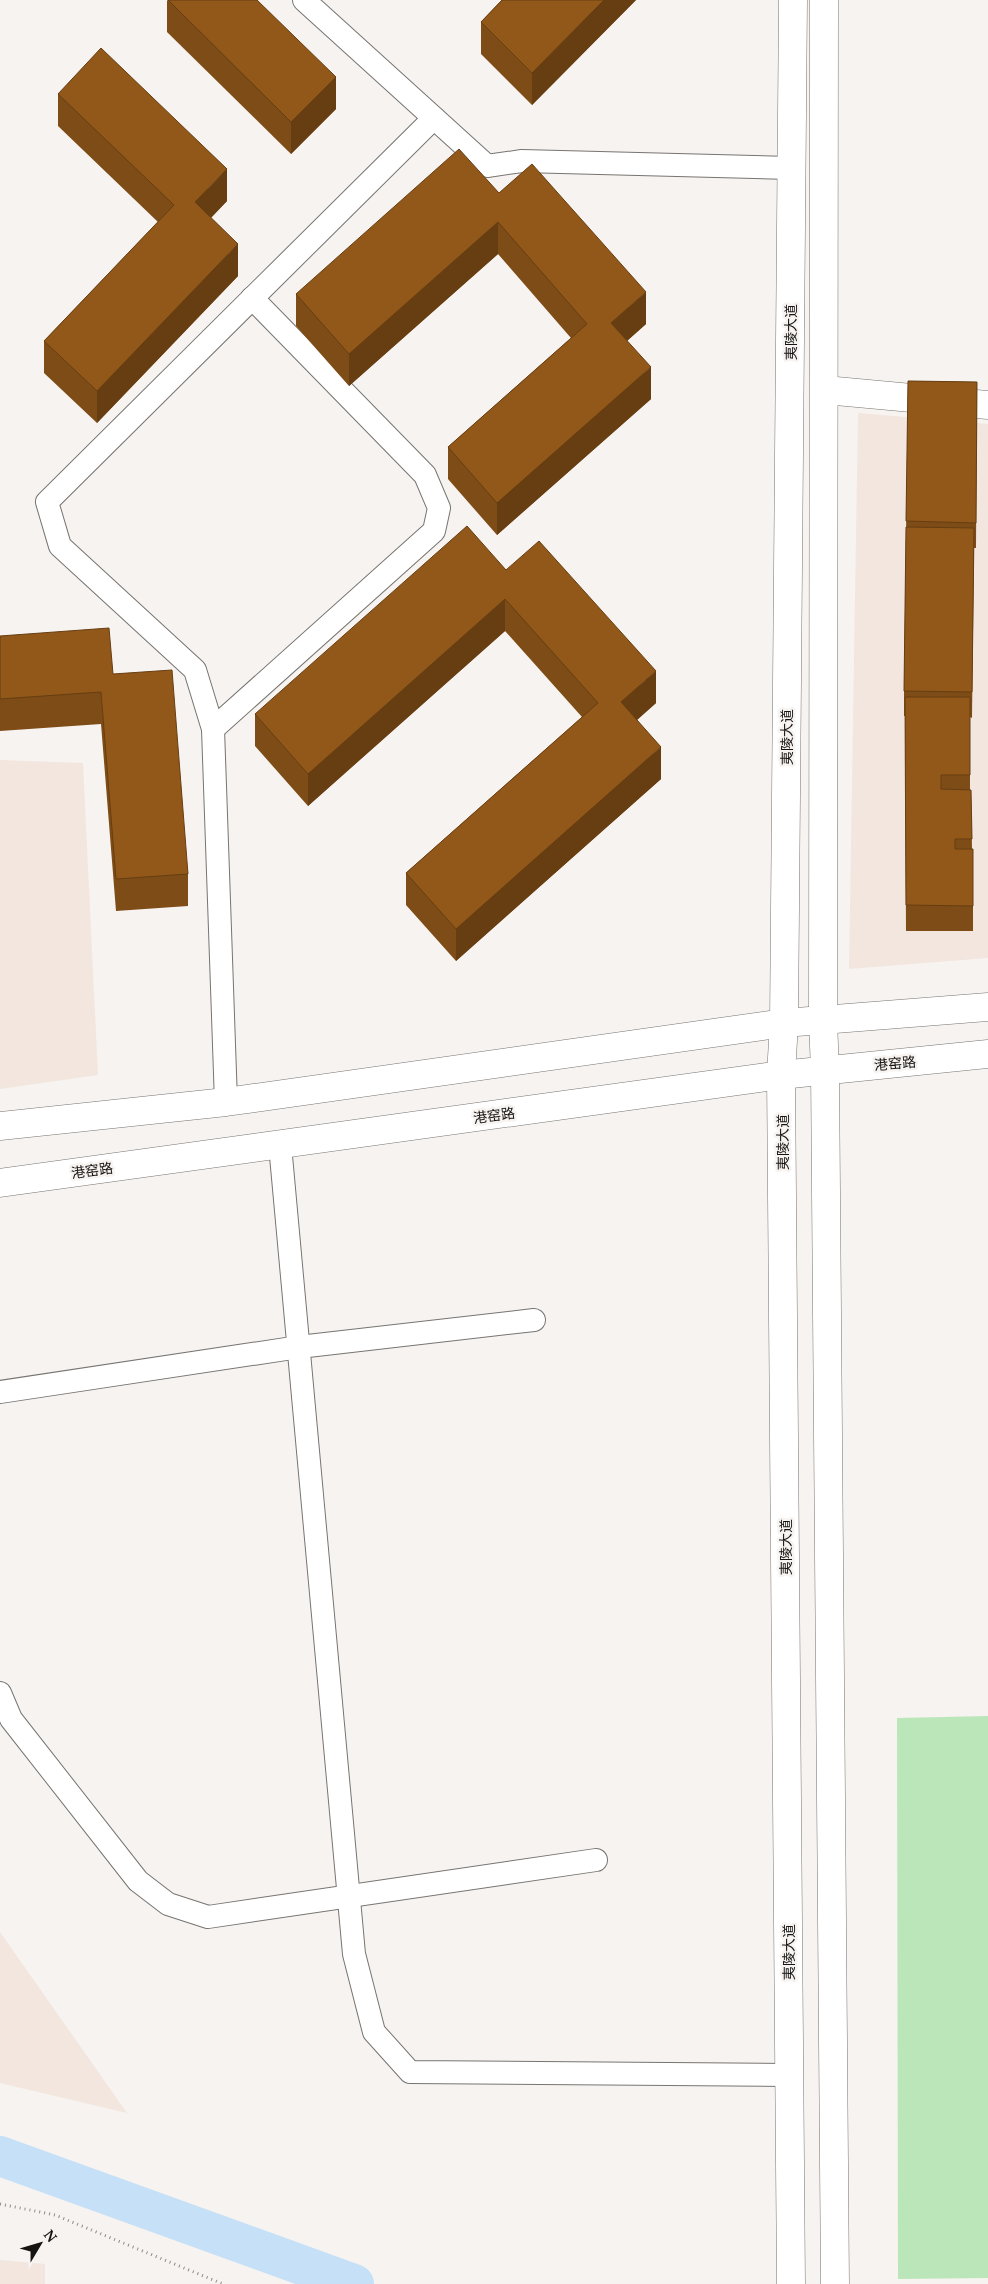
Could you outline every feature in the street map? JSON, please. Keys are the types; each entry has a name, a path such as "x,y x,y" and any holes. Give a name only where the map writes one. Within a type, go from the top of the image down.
{"main road":[{"name":"夷陵大道","path":"791,2284 781,1075 784,1023 793,0"},
{"path":"824,0 823,1021 825,1070 835,2284"},
{"path":"825,390 988,405"},
{"path":"0,1126 226,1102 784,1023 988,1007"},
{"name":"港窑路","path":"0,1183 781,1075 988,1054"}],"lane":[{"path":"304,0 487,166 522,161 791,168"},
{"path":"226,1102 213,729 196,670 60,546 47,502 434,118"},
{"path":"213,729 434,531 439,508 425,475 252,298"},
{"path":"280,1145 354,1954 374,2032 410,2072 789,2074"},
{"path":"0,1392 299,1347 534,1320"},
{"path":"0,1693 12,1719 138,1881 168,1904 208,1917 596,1860"}],"path":[{"path":"0,2204 56,2215 224,2284"}],"shaded area":[{"path":"858,413 988,424 988,958 849,969"},
{"path":"0,760 83,763 98,1075 0,1089"},
{"path":"0,1932 127,2113 0,2083"},
{"path":"0,2260 45,2264 45,2284 0,2284"}],"green space":[{"path":"988,1716 988,2278 898,2279 897,1718"}],"building":[{"path":"168,0 257,0 336,77 291,122"},
{"path":"502,0 604,0 532,73 481,22"},
{"path":"101,48 227,169 195,202 238,244 97,391 44,341 174,205 58,94"},
{"path":"459,149 499,193 532,164 646,292 611,323 651,367 497,503 448,447 587,324 498,222 349,354 296,294"},
{"path":"908,381 977,382 976,523 906,521"},
{"path":"467,526 506,570 539,541 656,671 621,702 661,747 456,929 406,873 598,703 505,599 308,774 255,714"},
{"path":"906,527 974,528 972,692 904,691"},
{"path":"109,628 113,674 172,670 188,874 116,879 101,692 0,699 0,636"},
{"path":"905,697 970,697 970,775 941,775 941,789 971,790 972,839 955,839 955,849 973,849 973,906 906,905"}],"waterway":[{"path":"0,2156 354,2284"}]}
